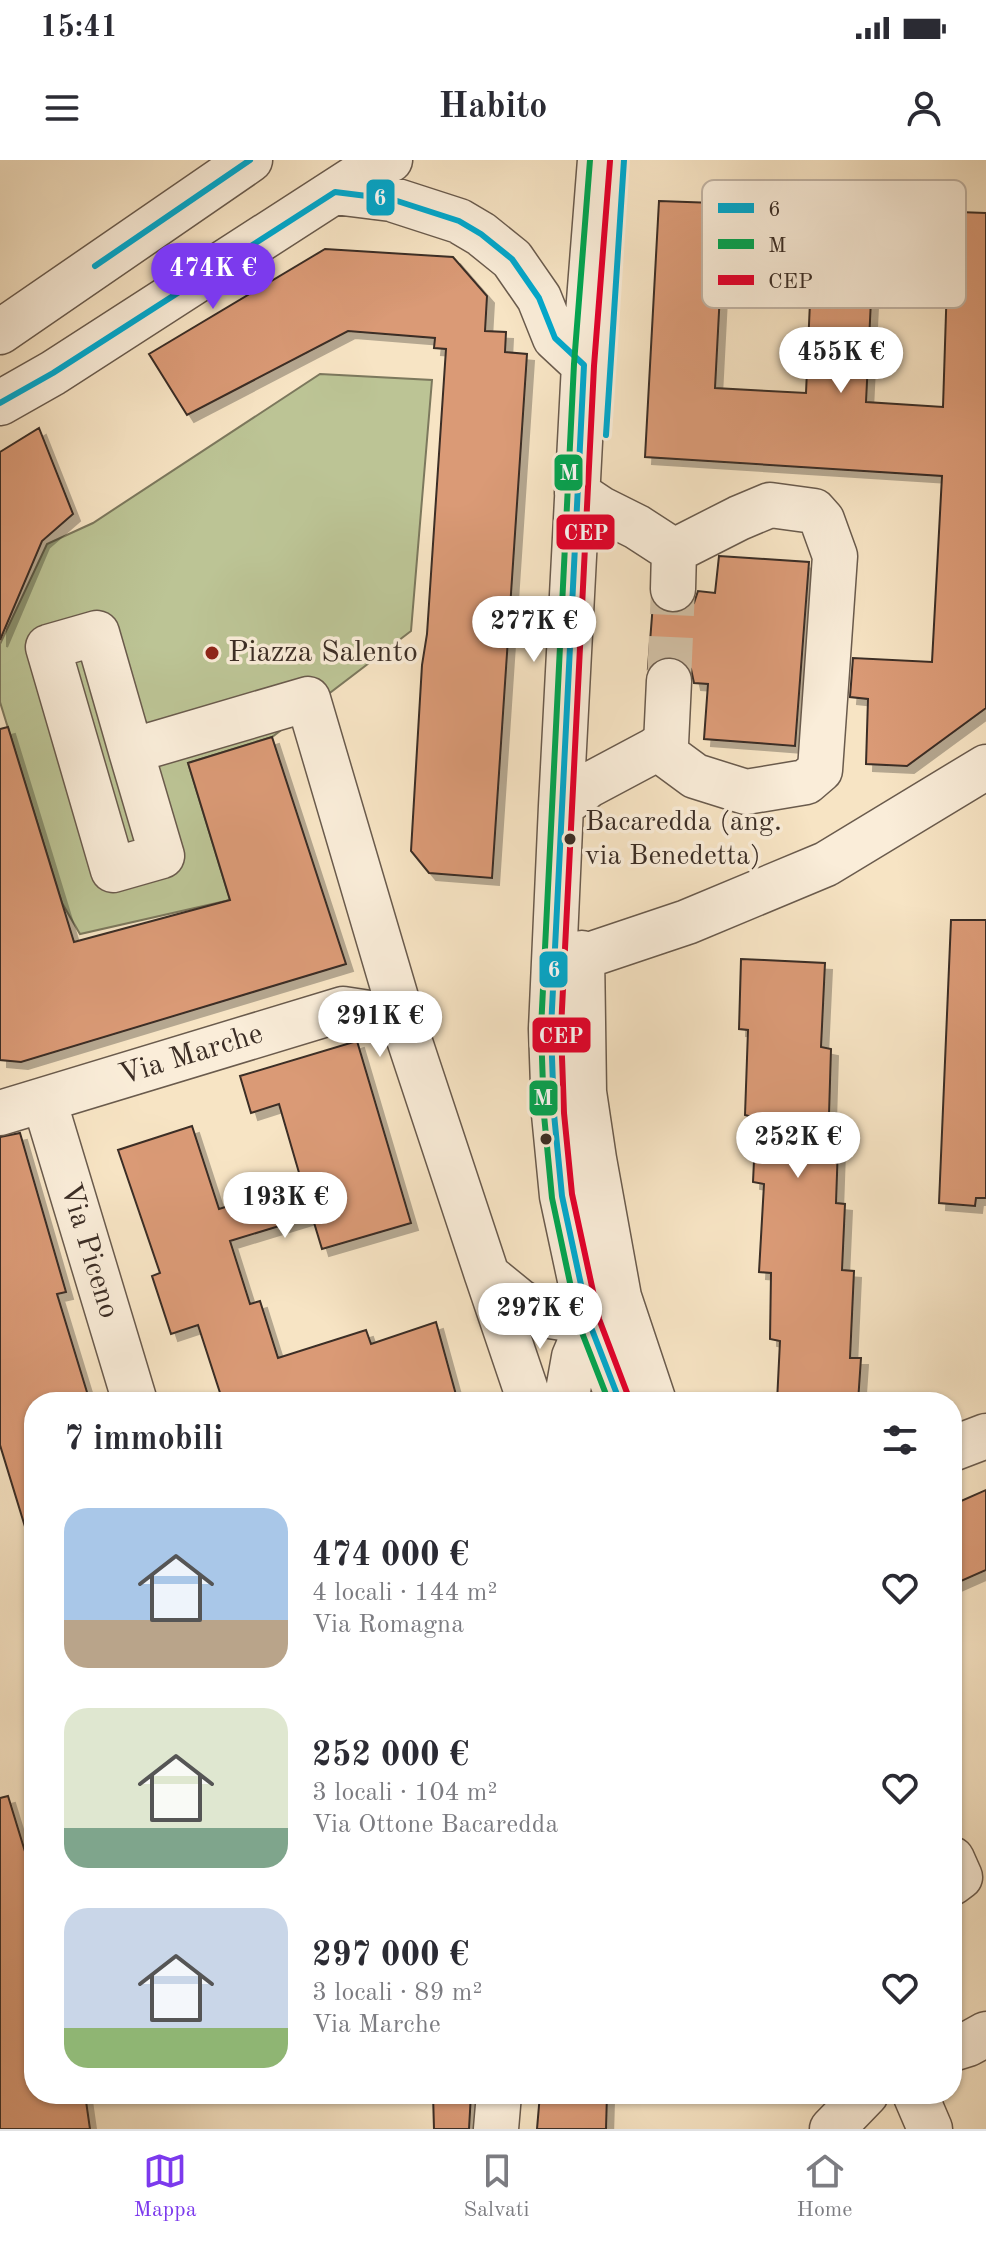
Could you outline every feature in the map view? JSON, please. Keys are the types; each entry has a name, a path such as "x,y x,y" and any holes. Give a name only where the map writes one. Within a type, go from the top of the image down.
{"street":[{"path":"2,330 250,160"},
{"path":"0,403 53,373 377,164 390,160"},
{"path":"589,501 584,365 600,160"},
{"path":"624,160 589,501 568,962 594,1159 619,1297 651,1392"},
{"path":"335,192 391,199 459,221 481,234 512,259 539,298 555,338 584,365"},
{"path":"589,501 637,527 673,570 739,518 770,505 814,511 822,520 835,556 820,770 806,782 746,792 695,776 657,748"},
{"path":"97,633 131,751 162,856 113,870 48,647 97,633"},
{"path":"575,796 666,744 669,681"},
{"path":"131,751 308,699 402,1018 527,1392"},
{"path":"568,962 687,922 826,864 986,767"},
{"path":"568,962 551,1029 554,1114 562,1196 589,1322 616,1392"},
{"name":"Via Marche","path":"0,1113 343,1009 402,1018"},
{"name":"Via Piceno","path":"44,1100 132,1392"},
{"path":"487,1275 519,1301 543,1315 589,1322"},
{"path":"568,1392 574,1357 589,1322"},
{"path":"962,1445 986,1436"},
{"path":"962,2046 986,2034"},
{"path":"496,2129 498,2104"},
{"path":"832,2129 856,2104"},
{"path":"919,2104 930,2129"},
{"path":"953,2104 964,2129"}],"green space":[{"name":"Piazza Salento","path":"320,374 432,380 411,631 272,737 188,763 230,900 80,934 62,903 0,702 0,644 47,544 93,523"}],"building":[{"path":"659,201 702,203 702,308 719,308 715,388 806,393 810,308 871,308 866,402 943,407 946,308 966,308 966,212 986,213 986,708 907,766 866,764 868,699 850,697 853,658 932,662 942,476 645,457"},
{"path":"325,249 453,257 487,296 485,331 506,332 505,352 527,354 492,878 429,873 411,851 446,349 434,348 435,338 348,331 187,415 149,354"},
{"path":"39,428 73,514 42,541 0,640 0,452"},
{"path":"719,556 809,562 795,746 704,739 708,684 694,683 691,669 683,660 671,656 657,659 648,668 653,603 661,611 673,614 686,611 694,603 698,591 715,593"},
{"path":"8,727 74,942 230,900 188,763 272,737 346,964 21,1062 0,1060 0,729"},
{"path":"951,920 986,920 986,1198 976,1198 975,1206 939,1203"},
{"path":"741,959 825,963 821,1047 831,1049 829,1115 839,1117 836,1203 845,1204 842,1270 854,1271 850,1358 861,1358 859,1392 777,1392 780,1341 770,1339 771,1273 759,1272 764,1184 753,1182 756,1118 745,1115 748,1030 739,1029"},
{"path":"357,1041 411,1223 322,1249 312,1216 230,1241 250,1304 260,1301 278,1358 366,1330 371,1344 436,1322 455,1392 220,1392 198,1325 171,1334 152,1276 160,1273 118,1150 192,1126 219,1209 302,1183 279,1104 251,1113 240,1076"},
{"path":"20,1133 66,1292 57,1294 87,1392 24,1392 24,1523 0,1445 0,1137"},
{"path":"986,1490 986,1570 962,1581 962,1501"},
{"path":"8,1796 24,1848 24,2104 86,2104 90,2129 0,2129 0,1798"},
{"path":"433,2104 470,2104 469,2129 434,2129"},
{"path":"539,2104 607,2104 606,2129 537,2129"}],"tunnel":[{"path":"669,681 673,589"}],"transit line":[{"name":"6","path":"95,266 250,160"},
{"name":"M","path":"590,160 574,364 541,1029 544,1115 552,1198 579,1325 605,1392"},
{"name":"6","path":"606,435 624,160"},
{"name":"CEP","path":"610,161 594,366 561,1029 564,1113 572,1194 599,1319 627,1392"},
{"name":"6","path":"0,403 53,373 335,192 391,199 459,221 481,234 512,259 539,298 555,338 584,365 551,1029 554,1114 562,1196 589,1322 616,1392"}],"place":[{"name":"Piazza Salento","path":"212,653"},
{"name":"Bacaredda (ang. via Benedetta)","path":"570,839"}]}
